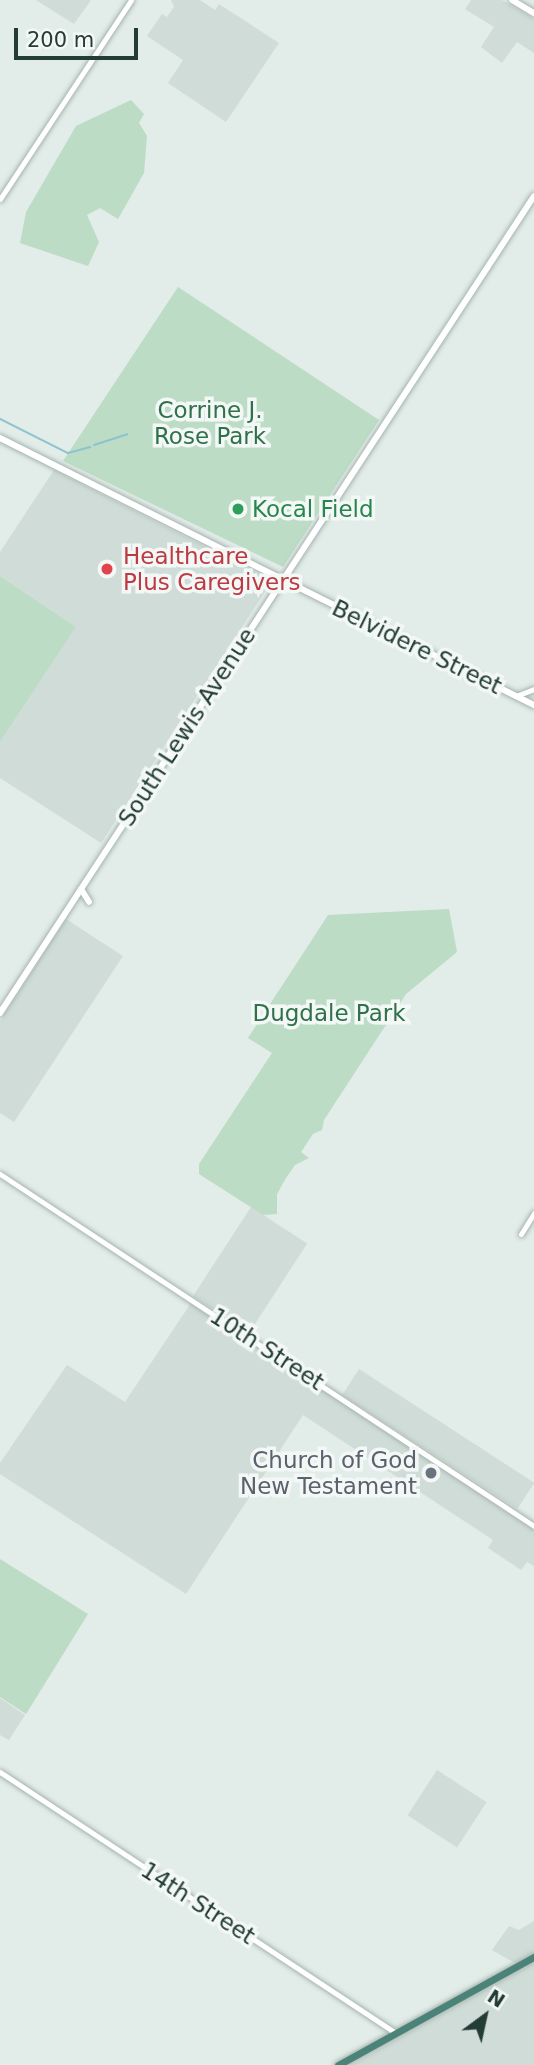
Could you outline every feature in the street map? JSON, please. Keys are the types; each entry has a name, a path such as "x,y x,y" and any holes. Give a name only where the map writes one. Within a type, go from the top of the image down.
{"highway":[{"path":"338,2065 534,1957"}],"main road":[{"path":"512,0 534,13"},
{"name":"South Lewis Avenue","path":"0,1013 534,196"},
{"name":"Belvidere Street","path":"0,438 534,705"},
{"path":"81,888 89,902"}],"street":[{"path":"0,199 131,0"},
{"path":"516,696 534,689"},
{"name":"10th Street","path":"0,1174 534,1525"},
{"path":"521,1234 534,1213"},
{"name":"14th Street","path":"0,1772 396,2033"}],"shaded area":[{"path":"36,0 91,0 74,24"},
{"path":"171,0 200,0 215,10 219,4 279,43 226,122 168,83 183,60 147,36 162,14 167,17 174,7"},
{"path":"471,0 502,0 534,19 534,53 517,42 502,63 481,47 494,27 465,9"},
{"path":"54,470 272,581 101,843 0,778 0,742 76,627 0,576 0,552"},
{"path":"66,919 123,956 14,1122 0,1113 0,1021"},
{"path":"251,1207 307,1243 249,1332 193,1296"},
{"path":"191,1303 534,1530 534,1566 527,1562 521,1570 488,1548 493,1540 303,1415 186,1594 0,1474 0,1463 67,1365 125,1402"},
{"path":"359,1369 534,1483 517,1509 342,1395"},
{"path":"0,1698 25,1715 9,1740 0,1735"},
{"path":"437,1770 486,1802 457,1847 408,1815"},
{"path":"534,1921 534,1953 515,1963 492,1950 509,1926 519,1930"},
{"path":"534,1963 534,2065 352,2065 417,2028"}],"green space":[{"path":"131,100 144,114 139,123 147,136 144,173 118,219 100,208 87,215 99,242 88,266 20,243 26,212 76,126"},
{"name":"Corrine J. Rose Park","path":"178,287 379,420 283,567 63,461"},
{"path":"0,576 76,627 0,742"},
{"name":"Dugdale Park","path":"449,909 457,952 406,994 324,1120 322,1130 313,1134 301,1152 309,1158 295,1165 286,1178 277,1194 277,1214 263,1215 199,1174 199,1164 272,1053 248,1038 328,915"},
{"path":"0,1559 88,1614 26,1714 0,1697"}],"waterway":[{"path":"0,419 68,453 90,447"},
{"path":"94,445 127,434"}],"place":[{"name":"Kocal Field","path":"238,509"},
{"name":"Healthcare Plus Caregivers","path":"107,569"},
{"name":"Church of God New Testament","path":"431,1473"}]}
